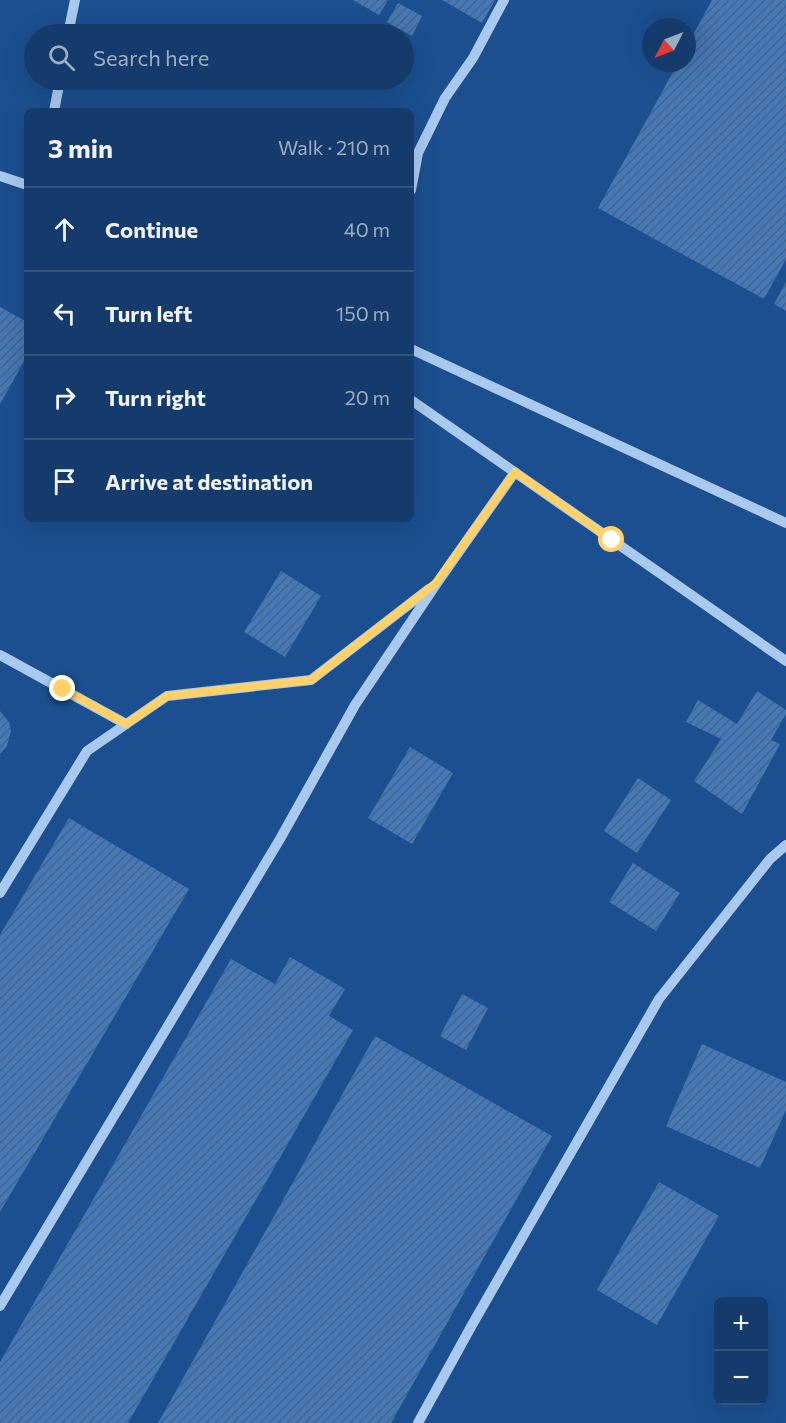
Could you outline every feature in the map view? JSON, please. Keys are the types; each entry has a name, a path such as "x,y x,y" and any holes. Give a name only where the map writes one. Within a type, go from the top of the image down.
{"street":[{"path":"71,24 75,0"},
{"path":"414,174 418,153 446,98 473,58 504,0"},
{"path":"55,108 58,90"},
{"path":"0,176 24,184"},
{"path":"414,350 786,523"},
{"path":"414,402 786,661"},
{"path":"0,1306 280,839 355,705 436,583 515,472"},
{"path":"0,893 87,751 167,696 311,680 436,583"},
{"path":"0,655 126,724"},
{"path":"418,1423 658,999 770,859 786,845"}],"building":[{"path":"353,0 388,0 379,15"},
{"path":"442,0 495,0 482,23"},
{"path":"712,0 786,0 786,259 764,299 598,208 673,72 696,72 696,29"},
{"path":"398,3 422,16 414,32 414,24 387,22"},
{"path":"786,282 786,311 774,304"},
{"path":"0,307 24,320 24,361 0,404"},
{"path":"281,571 321,596 285,657 244,632"},
{"path":"757,691 786,710 786,714 771,740 780,744 742,814 694,781 721,739 686,722 698,700 737,724"},
{"path":"0,711 9,722 11,731 7,746 0,754"},
{"path":"410,747 453,773 412,844 368,818"},
{"path":"638,778 671,800 637,853 604,831"},
{"path":"69,818 189,889 0,1212 0,935"},
{"path":"633,863 680,893 656,931 609,902"},
{"path":"290,957 345,989 329,1016 353,1030 128,1423 0,1423 0,1362 231,959 275,984"},
{"path":"462,994 488,1008 466,1050 440,1036"},
{"path":"375,1036 552,1136 391,1423 158,1423"},
{"path":"702,1044 786,1082 786,1110 760,1168 666,1126"},
{"path":"659,1182 719,1216 657,1325 597,1290"}],"route":[{"path":"63,689 126,724 167,696 311,680 436,583 515,472 612,540"}]}
